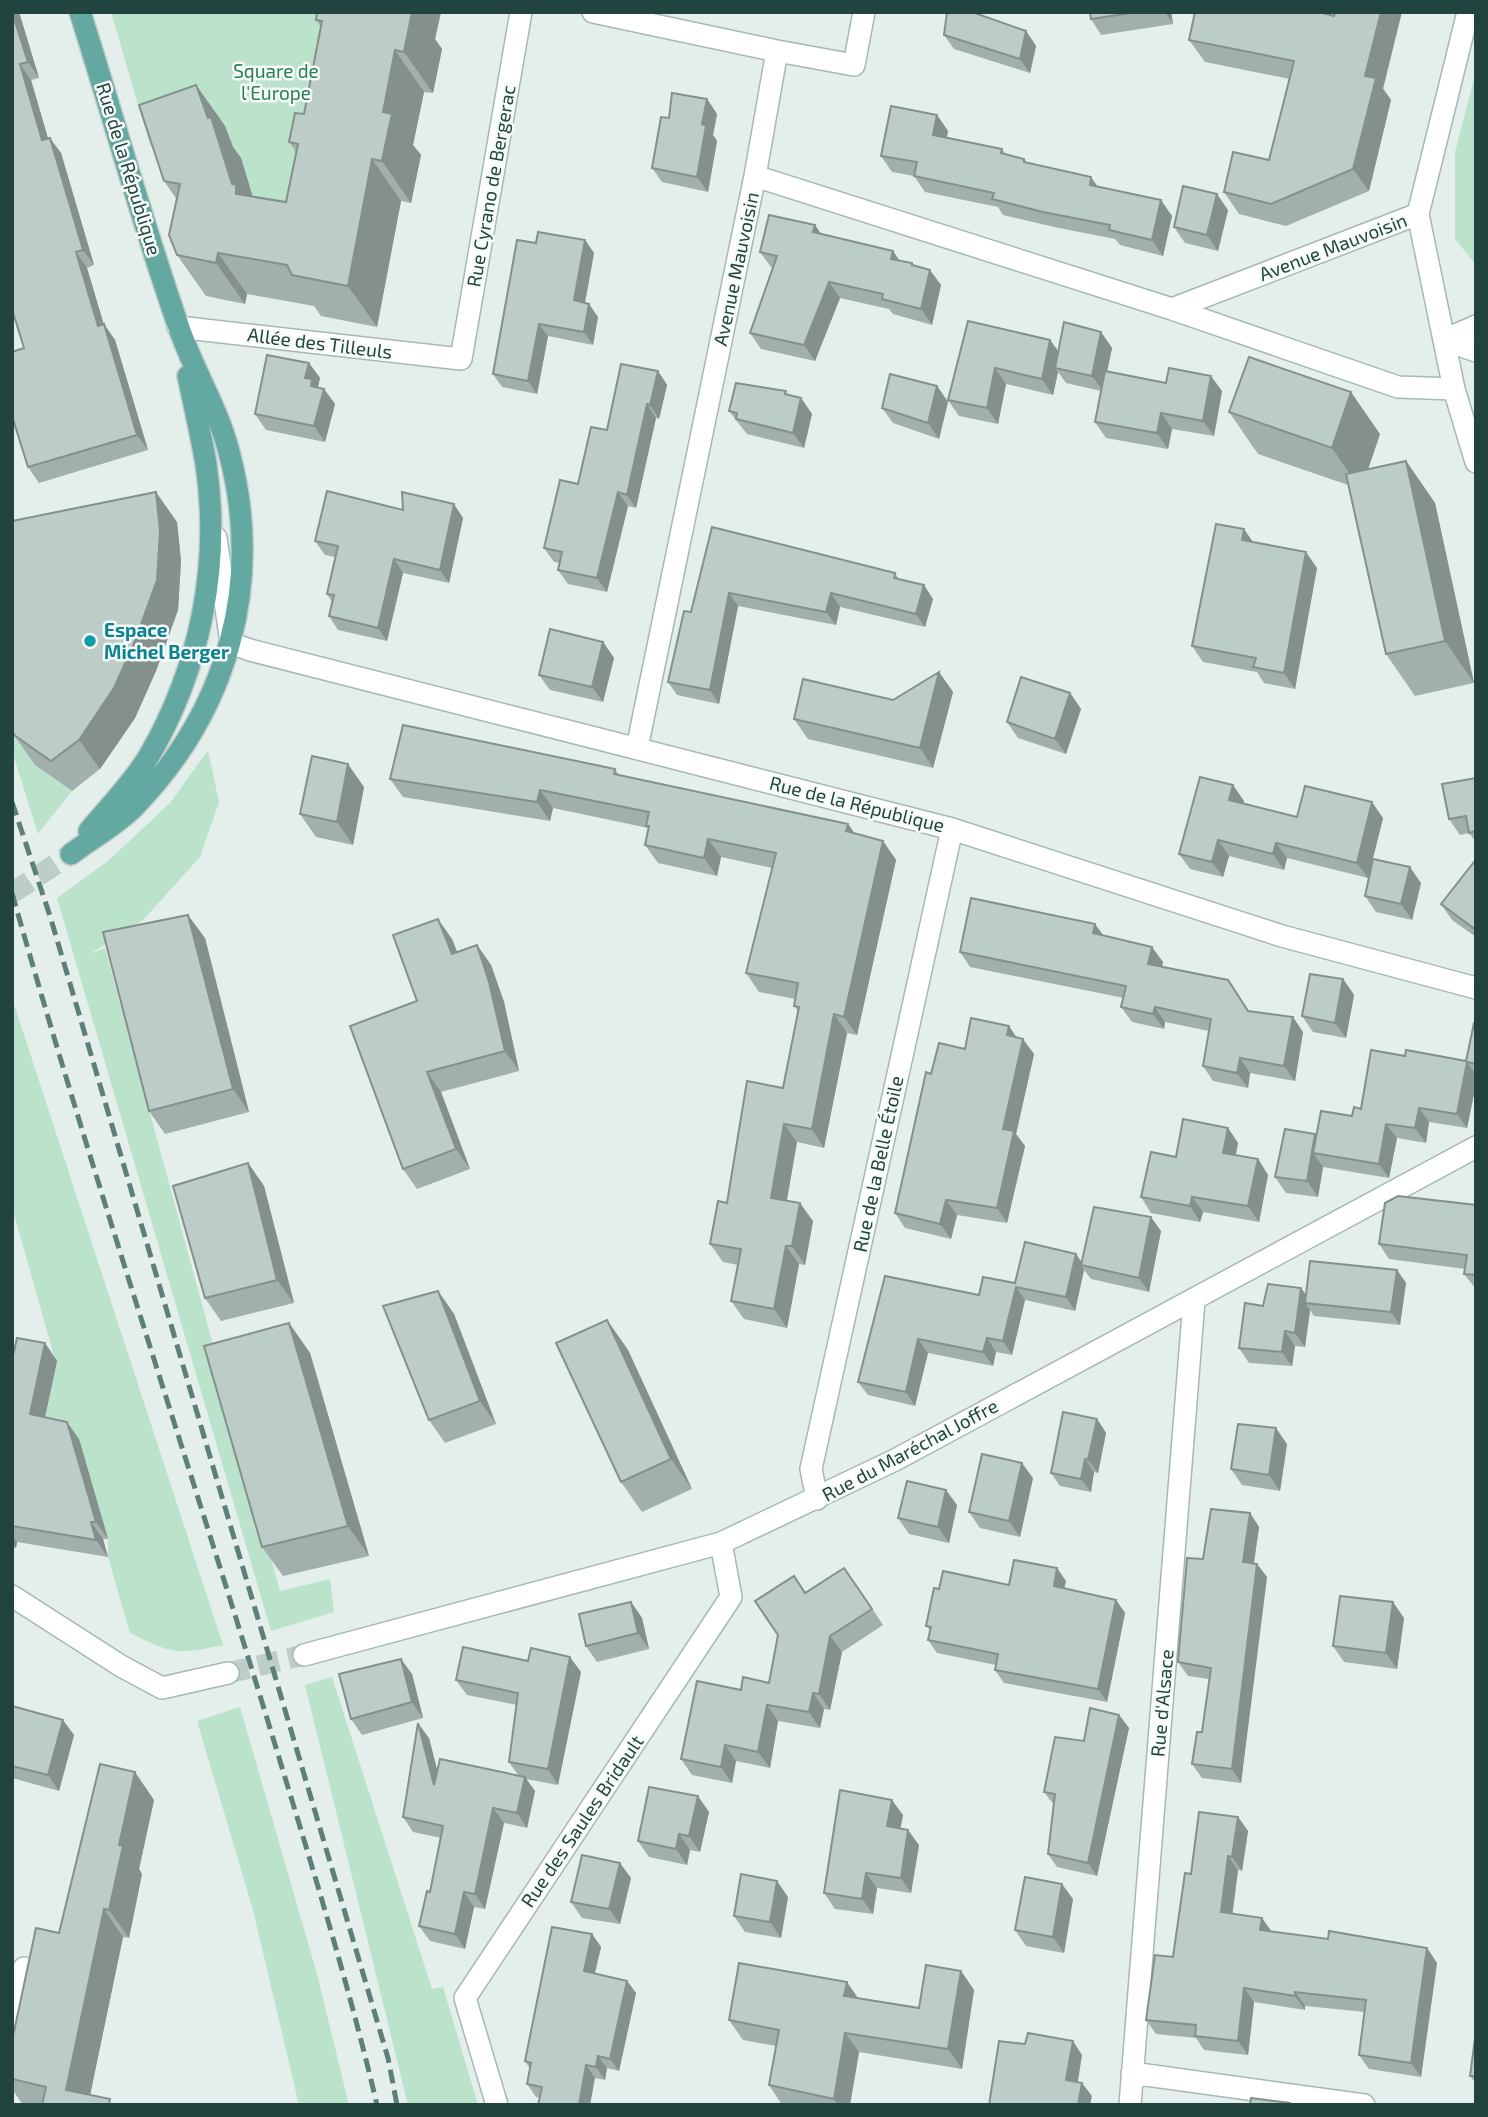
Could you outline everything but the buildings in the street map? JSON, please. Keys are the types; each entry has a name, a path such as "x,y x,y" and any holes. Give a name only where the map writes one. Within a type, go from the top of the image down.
{"main road":[{"name":"Rue de la République","path":"80,12 178,327 229,450 241,506 241,603 231,643 205,707 170,766 132,809 71,854 148,758 176,703 195,652 205,601 211,539 206,466 178,327"}],"street":[{"name":"Rue Cyrano de Bergerac","path":"461,359 521,12"},
{"path":"593,12 854,65 864,12"},
{"name":"Avenue Mauvoisin","path":"1172,309 1418,214 1468,12"},
{"path":"755,176 777,51"},
{"name":"Avenue Mauvoisin","path":"637,748 755,176 1172,309 1398,387 1454,389"},
{"path":"1418,214 1454,389 1476,462"},
{"path":"1444,340 1476,326"},
{"name":"Allée des Tilleuls","path":"178,327 461,359"},
{"path":"1444,340 1476,351"},
{"name":"Rue de la République","path":"206,466 231,643 288,661 952,829 1282,936 1476,988"},
{"name":"Rue de la Belle Étoile","path":"817,1499 811,1469 952,829"},
{"name":"Rue du Maréchal Joffre","path":"304,1654 721,1544 817,1499 1194,1301 1476,1147"},
{"name":"Rue d'Alsace","path":"1130,2105 1194,1301"},
{"name":"Rue des Saules Bridault","path":"497,2105 465,1998 731,1597 721,1544"},
{"path":"12,1596 121,1666 162,1688 228,1673"},
{"path":"12,2050 24,1968"},
{"path":"1132,2073 1364,2105"}],"green space":[{"name":"Square de l'Europe","path":"111,12 361,12 318,183 262,225 241,159 163,144 150,146"},
{"path":"1476,71 1476,265 1455,239 1455,152"},
{"path":"12,686 35,765 72,791 38,834 12,751"},
{"path":"208,750 219,802 200,857 143,920 90,954 105,948 280,1591 330,1579 334,1612 271,1631 57,898 108,861 170,803"},
{"path":"12,998 223,1645 175,1651 130,1633 108,1557 108,1539 93,1499 42,1431 56,1363 12,1207"},
{"path":"332,1677 432,1989 443,1987 478,2105 408,2105 305,1685"},
{"path":"240,1707 317,1974 349,2105 299,2105 253,1910 197,1721"}],"tunnel":[{"path":"12,893 71,854"},
{"path":"228,1673 304,1655"}],"railway":[{"path":"12,802 50,916 388,2058 397,2105"},
{"path":"12,893 74,1105 301,1829 377,2105"}],"place":[{"name":"Espace Michel Berger","path":"90,641"}]}
